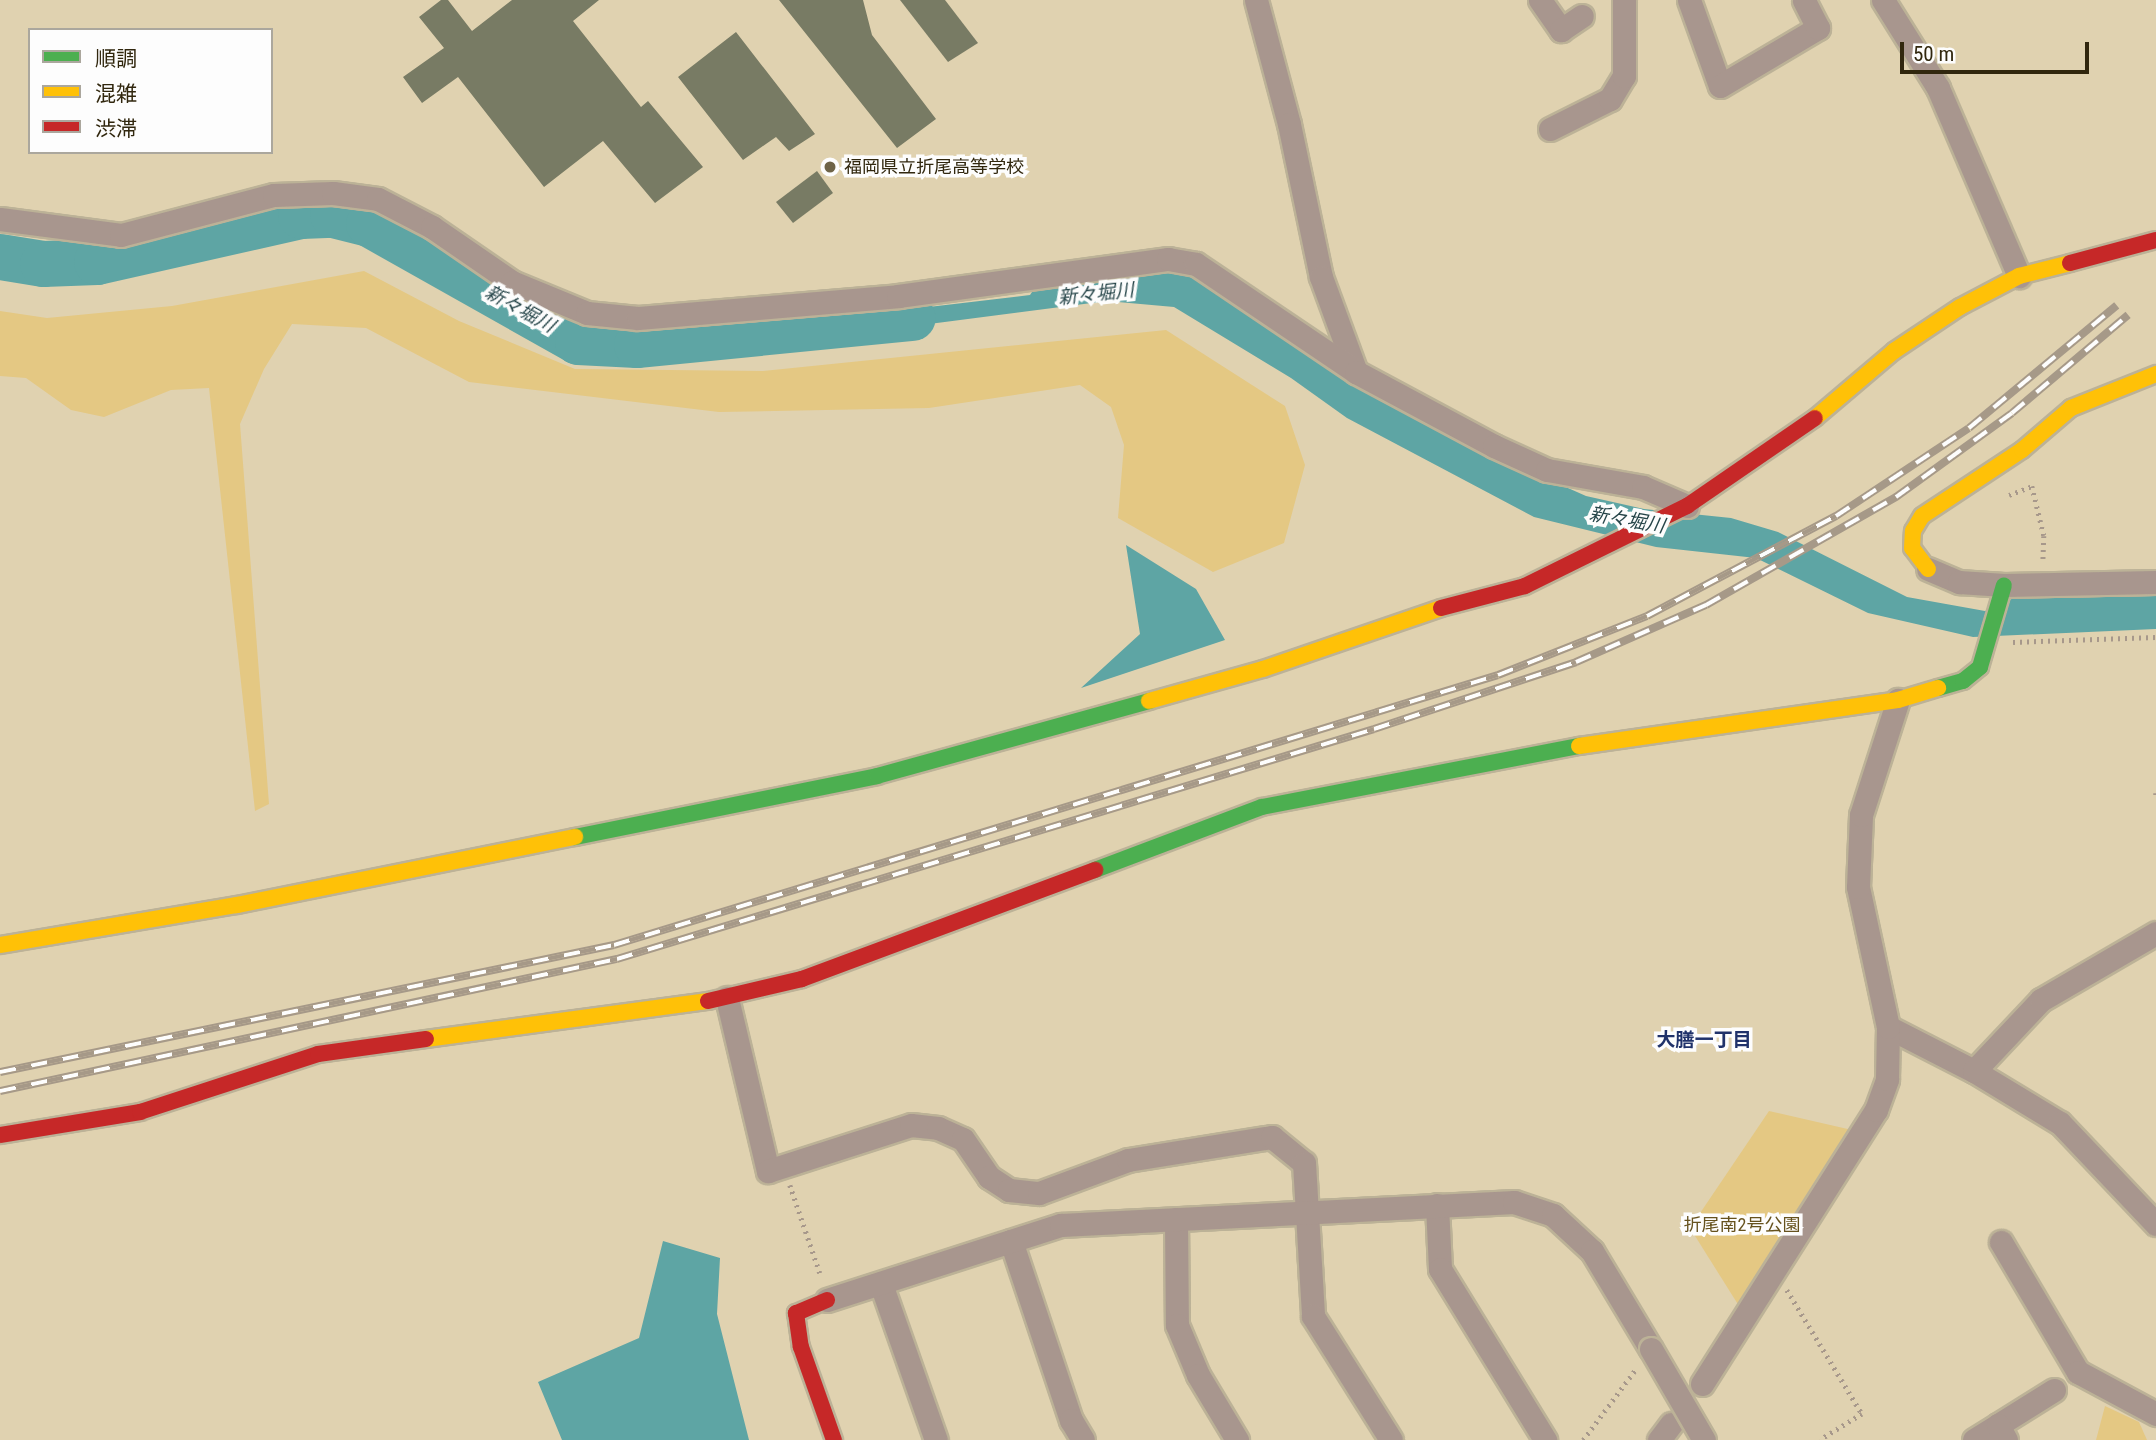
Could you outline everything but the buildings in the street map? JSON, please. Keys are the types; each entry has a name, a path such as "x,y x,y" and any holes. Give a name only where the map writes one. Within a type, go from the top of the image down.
{"street":[{"path":"1256,0 1289,124 1321,277 1356,372"},
{"path":"1540,0 1561,30 1581,16"},
{"path":"1550,130 1610,99 1624,76 1624,0"},
{"path":"1689,0 1720,86 1818,28 1804,0"},
{"path":"1883,0 1938,88 2019,276"},
{"path":"0,219 121,235 274,195 333,193 378,199 432,227 512,282 587,313 638,318 898,296 1168,260 1196,264 1356,372 1547,470 1643,487 1687,506"},
{"path":"0,945 237,905 877,776 1264,669 1446,607 1525,586 1598,553 1687,506 1791,438 1894,351 1961,307 2019,276 2156,240"},
{"path":"2156,374 2071,408 2022,450 1922,516 1913,531 1912,548 1928,569 1959,582 2001,593 2043,584 2156,582"},
{"path":"0,1135 140,1112 318,1054 465,1030 727,998 802,979 1262,807 1536,752 1898,700 1963,681 1980,667 2001,593"},
{"path":"1702,1384 1876,1110 1886,1079 1888,1027 1858,887 1861,815 1898,700"},
{"path":"1974,1071 2041,1000 2093,966 2156,933"},
{"path":"727,998 768,1171 911,1125 938,1128 963,1139 989,1177 1009,1190 1039,1194 1128,1160 1272,1137 1304,1163 1313,1316 1391,1440"},
{"path":"1888,1027 1974,1071 2060,1123 2156,1224"},
{"path":"834,1440 801,1347 796,1313 826,1293 881,1284 1061,1225 1305,1209 1514,1202 1553,1215 1592,1251 1646,1356 1704,1440"},
{"path":"1437,1205 1440,1269 1545,1440"},
{"path":"1176,1219 1177,1325 1198,1375 1237,1440"},
{"path":"1011,1241 1071,1420 1083,1440"},
{"path":"2001,1242 2078,1372 2156,1414"},
{"path":"881,1284 936,1440"},
{"path":"1974,1440 2002,1432 2054,1390"}],"path":[{"path":"1998,498 2032,486 2044,537 2043,584"},
{"path":"1986,640 2156,637"},
{"path":"788,1178 826,1293"},
{"path":"1783,1283 1862,1415 1820,1440"},
{"path":"1583,1440 1646,1356"}],"green space":[{"path":"364,271 459,321 575,369 763,371 1166,330 1285,406 1305,465 1284,543 1213,572 1118,518 1124,445 1111,407 1080,385 929,408 719,412 469,382 366,328 292,324 264,369 240,424 269,804 255,811 209,388 171,390 104,417 71,410 26,378 0,376 0,311 47,318 172,306"},
{"name":"折尾南2号公園","path":"1769,1111 1852,1130 1739,1306 1690,1228"},
{"path":"2105,1406 2139,1422 2147,1440 2096,1440"}],"water":[{"path":"1175,270 1203,282 1496,456 1586,496 1644,509 1731,518 1778,532 1907,597 1985,611 2016,597 2156,596 2156,629 1973,637 1868,613 1756,558 1656,547 1534,517 1347,418 1291,378 1174,307 1107,301 852,334 852,316 1030,295 1036,286"},
{"path":"1126,545 1196,589 1225,640 1081,688 1140,634"},
{"path":"663,1241 720,1258 717,1314 749,1440 562,1440 538,1382 639,1338"}],"waterway":[{"name":"新々堀川","path":"0,257 43,264 97,262 301,216 333,215 369,224 578,342 637,345 913,318"}],"railway":[{"path":"0,1072 614,945 1498,675 1647,616 1836,516 1969,428 2117,305"},
{"path":"0,1091 617,959 1374,729 1576,662 1706,605 1896,497 2012,413 2128,315"}],"traffic: fast":[{"path":"1938,688 1963,681 1980,667 2004,585"},
{"path":"575,837 877,776 1149,701"},
{"path":"1095,870 1262,807 1579,746"}],"traffic: slow":[{"path":"1815,418 1894,351 1960,307 2019,276 2070,263"},
{"path":"1928,569 1912,548 1913,531 1922,516 2022,450 2071,408 2156,374"},
{"path":"1149,701 1263,669 1441,608"},
{"path":"1579,746 1898,700 1938,688"},
{"path":"0,945 237,905 575,837"},
{"path":"426,1039 708,1001"}],"traffic: jam":[{"path":"2070,263 2156,240"},
{"path":"1441,608 1525,586 1687,506 1815,418"},
{"path":"708,1001 802,979 1095,870"},
{"path":"0,1135 140,1112 318,1054 426,1039"},
{"path":"827,1300 796,1313 801,1347 834,1440"}],"place":[{"name":"福岡県立折尾高等学校","path":"830,167"}],"district":[{"name":"大膳一丁目","path":"1704,1040"}]}
